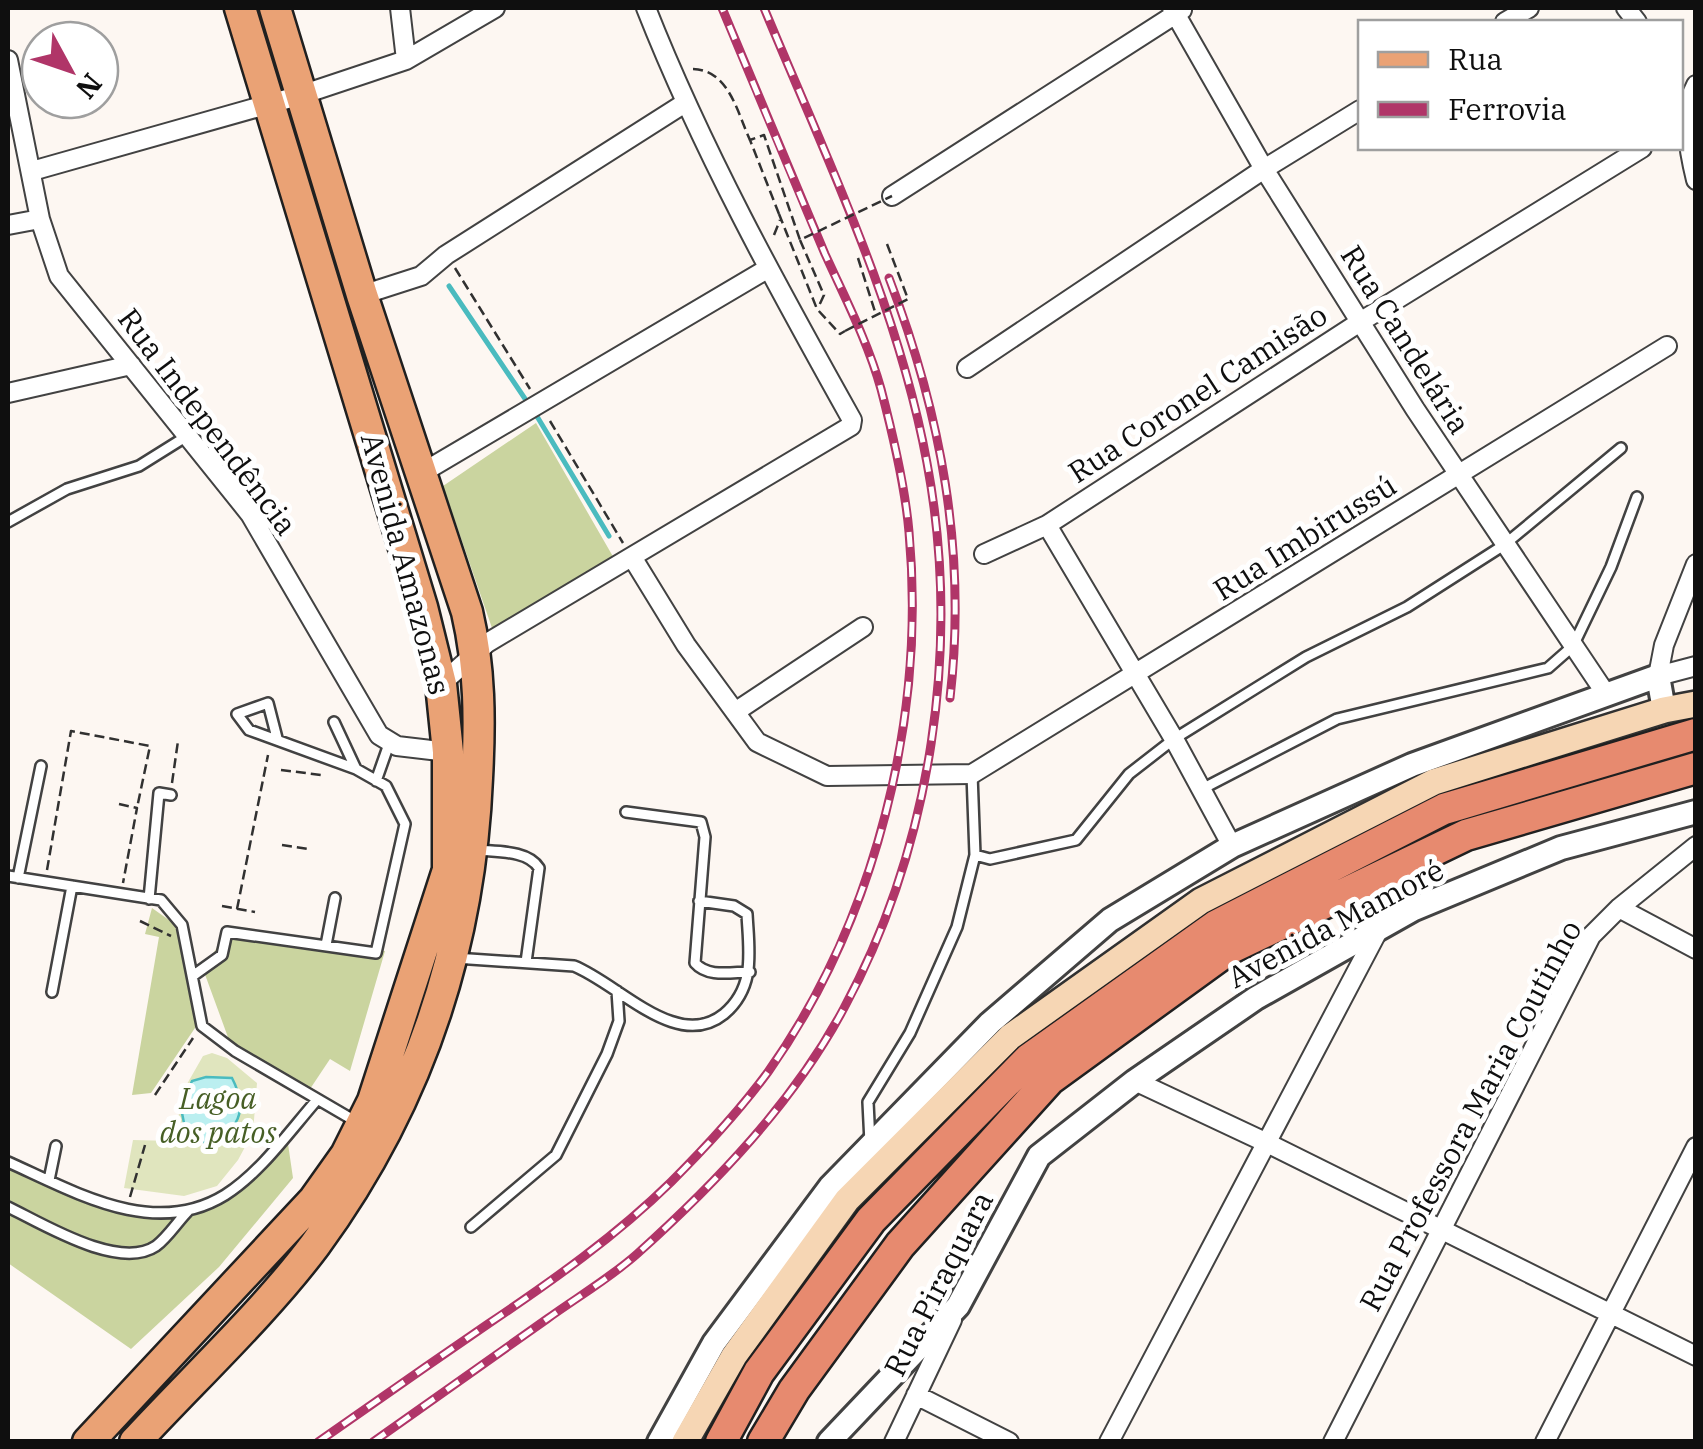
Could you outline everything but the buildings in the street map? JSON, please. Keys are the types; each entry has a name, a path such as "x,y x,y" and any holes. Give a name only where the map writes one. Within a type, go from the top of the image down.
{"highway":[{"path":"721,1442 759,1372 872,1220 1029,1059 1217,925 1444,809 1696,734"},
{"path":"763,1442 794,1390 900,1245 1050,1079 1229,949 1466,835 1696,768"}],"main road":[{"name":"Avenida Amazonas","path":"88,1442 314,1200 346,1155 376,1093 448,870 448,752 441,684 422,607 240,8"},
{"name":"Avenida Amazonas","path":"135,1442 314,1247 358,1181 420,1061 452,957 474,850 480,710 476,652 463,596 362,294 276,8"},
{"path":"686,1442 734,1356 847,1200 1010,1037 1202,901 1434,782 1664,710 1696,704"}],"street":[{"path":"400,8 406,60"},
{"path":"32,171 406,60 495,8"},
{"path":"441,684 476,652 851,426 852,420 767,269 672,73 646,8"},
{"path":"892,196 1178,10"},
{"name":"Rua Candelária","path":"1178,10 1264,169 1458,475 1606,694"},
{"name":"Rua Independência","path":"8,60 40,219 59,276 250,514 379,736 389,744"},
{"path":"1689,88 1688,138 1696,180"},
{"path":"362,294 422,276 446,254 686,102"},
{"path":"967,368 1264,169 1358,111"},
{"name":"Rua Coronel Camisão","path":"984,554 1047,525 1360,322 1639,150"},
{"path":"8,226 40,219"},
{"path":"420,474 767,269"},
{"name":"Rua Imbirussú","path":"972,774 1667,346"},
{"path":"8,393 131,365"},
{"path":"1047,525 1174,739 1232,846"},
{"path":"632,557 686,646 757,742 827,776 972,774"},
{"path":"1664,710 1658,676 1664,645 1696,564"},
{"path":"735,712 863,626"},
{"path":"659,1442 714,1343 830,1187 990,1023 1110,920 1232,846 1412,765 1606,694 1696,666"},
{"path":"389,744 448,752"},
{"name":"Avenida Mamoré","path":"1040,1156 1134,1082 1256,998 1414,909 1561,848 1696,812"},
{"name":"Rua Professora Maria Coutinho","path":"1333,1442 1591,936 1619,908 1696,846"},
{"path":"1619,908 1696,949"},
{"path":"1109,1442 1380,927"},
{"path":"1134,1082 1267,1143 1696,1356"},
{"path":"1545,1442 1696,1148"},
{"name":"Rua Piraquara","path":"894,1442 958,1306 1040,1156"},
{"path":"829,1442 958,1306"},
{"path":"916,1395 1008,1442"}],"lane":[{"path":"8,522 68,489 139,466 187,436"},
{"path":"974,855 990,859 1076,840 1129,774 1174,739 1306,657 1406,607 1504,545 1621,448"},
{"path":"1200,791 1337,719 1548,668 1573,646 1612,568 1637,497"},
{"path":"194,975 222,955 227,932 376,954 405,824 386,786 356,770 249,730 236,714 268,703 276,738"},
{"path":"334,722 356,770"},
{"path":"376,781 389,744"},
{"path":"41,766 13,877 160,900 182,925 202,1026 316,1101 362,1124"},
{"path":"870,1146 868,1102 910,1034 958,927 974,855 972,774"},
{"path":"149,899 159,793 171,795"},
{"path":"626,812 701,822 705,838 695,963 709,972 750,972"},
{"path":"474,850 527,856 539,868 526,962"},
{"path":"52,992 72,886"},
{"path":"326,945 335,898"},
{"path":"452,957 574,966 673,1023 694,1028 712,1022 729,1009 746,988 750,972 747,914 734,906 699,901"},
{"path":"470,1227 556,1155 607,1054 618,1021 617,991"},
{"path":"8,1162 127,1210 159,1214 189,1210 227,1194 316,1101"},
{"path":"49,1180 56,1146"},
{"path":"8,1207 86,1244 126,1254 155,1247 189,1210"}],"path":[{"path":"672,73 687,68 705,69 723,80 817,309 840,334 908,300 887,244"},
{"path":"750,140 764,135 800,240 824,295 817,309"},
{"path":"800,240 892,196"},
{"path":"446,254 534,408 632,557"},
{"path":"858,258 876,315"},
{"path":"47,872 71,731 150,746 123,884"},
{"path":"237,908 268,756"},
{"path":"281,770 321,776"},
{"path":"119,804 137,808"},
{"path":"282,845 308,849"},
{"path":"222,906 254,912"},
{"path":"155,1095 202,1026"},
{"path":"127,1210 145,1145"}],"green space":[{"path":"536,423 615,560 492,628 443,486"},
{"path":"152,908 176,925 184,948 197,1025 151,1093 132,1095 159,937 145,934"},
{"path":"227,932 385,951 350,1071 330,1059 308,1092 229,1040 203,969"},
{"name":"Lagoa dos patos","path":"212,1053 227,1058 257,1083 253,1132 238,1160 217,1186 184,1196 124,1188 133,1140 174,1141 183,1091 203,1056"},
{"path":"287,1137 293,1178 219,1267 131,1349 8,1263 8,1160 155,1219 197,1211 231,1196"}],"water":[{"path":"232,1078 240,1110 226,1133 205,1143 186,1133 181,1108 192,1081"}],"waterway":[{"path":"449,286 538,418 609,536"}],"railway":[{"path":"318,1442 583,1257 650,1202 722,1128 768,1072 806,1012 865,883 885,814 900,744 912,602 909,532 898,460 870,354 722,8"},
{"path":"373,1442 627,1263 751,1140 802,1076 844,1008 899,880 918,812 939,672 941,602 937,532 927,463 914,404 879,288 764,8"},
{"path":"889,278 923,380 945,484 955,590 950,698"}]}
